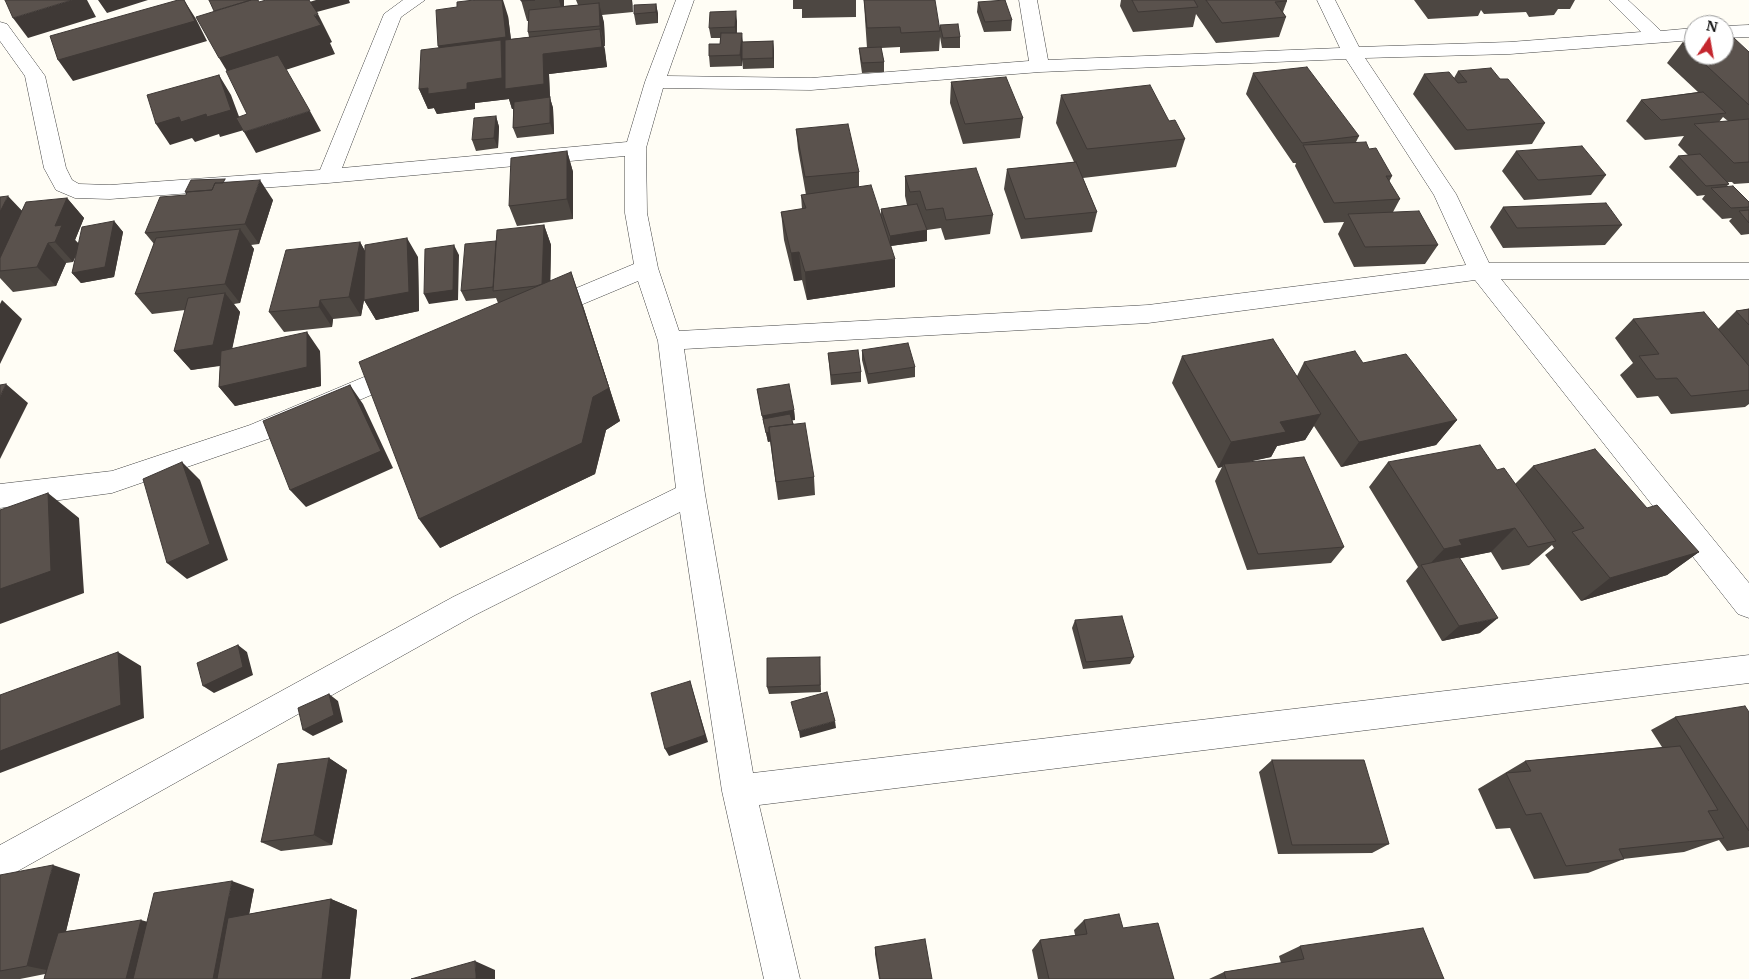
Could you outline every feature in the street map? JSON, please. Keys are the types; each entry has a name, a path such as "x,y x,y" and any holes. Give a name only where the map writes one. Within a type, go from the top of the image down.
{"street":[{"path":"378,0 393,14"},
{"path":"328,176 393,14 416,0"},
{"path":"685,0 655,82 636,148 636,213 646,268 670,341 691,494 739,791 782,979"},
{"path":"1028,0 1040,66"},
{"path":"1326,0 1352,53 1445,194 1481,271 1749,605"},
{"path":"1618,0 1657,37"},
{"path":"0,28 35,76 55,168 64,185 75,191 110,192 328,176 636,148"},
{"path":"1734,32 1749,31"},
{"path":"655,82 811,84 1040,66 1510,48 1684,35"},
{"path":"520,322 646,268"},
{"path":"670,341 1148,314 1481,271 1749,271"},
{"path":"0,496 112,482 258,432 421,364"},
{"path":"0,864 464,606 691,494"},
{"path":"739,791 1749,669"}],"building":[{"path":"5,0 72,0 13,18"},
{"path":"178,0 184,0 195,21 58,60 50,36"},
{"path":"209,0 251,0 214,11"},
{"path":"251,0 258,0 259,2 266,0 309,0 318,14 314,15 321,25 219,58 196,17"},
{"path":"502,0 506,37 438,46 436,10 457,7 457,2"},
{"path":"864,0 935,0 940,31 901,33 900,27 867,28"},
{"path":"1005,0 1012,20 985,22 978,2"},
{"path":"1132,0 1194,0 1198,7 1138,12"},
{"path":"1206,0 1286,0 1275,2 1286,17 1222,23"},
{"path":"599,3 600,26 528,32 529,10"},
{"path":"656,4 656,12 634,14 634,5"},
{"path":"736,11 735,27 709,28 710,12"},
{"path":"958,24 960,37 943,38 940,25"},
{"path":"600,29 602,47 543,54 544,84 505,89 505,40"},
{"path":"721,33 742,33 740,55 709,56 709,44 720,44"},
{"path":"1734,38 1749,52 1749,105 1706,65 1734,65"},
{"path":"501,40 502,78 467,83 467,89 428,94 428,88 419,89 421,50"},
{"path":"773,41 773,58 742,59 742,42"},
{"path":"881,47 884,62 862,63 859,48"},
{"path":"278,55 310,111 244,132 236,118 247,114 226,71"},
{"path":"1307,67 1359,136 1302,143 1253,73"},
{"path":"1491,68 1500,79 1508,79 1545,123 1467,130 1424,74 1449,72 1458,83 1467,82 1458,71"},
{"path":"219,75 231,110 207,117 206,114 181,122 179,117 156,124 147,95"},
{"path":"1006,77 1023,118 965,124 951,82"},
{"path":"1150,85 1169,121 1175,120 1185,139 1087,149 1061,95"},
{"path":"1703,92 1726,113 1661,120 1641,100"},
{"path":"550,97 550,123 513,128 514,102"},
{"path":"496,116 494,138 472,140 474,118"},
{"path":"1749,119 1749,162 1734,163 1694,124"},
{"path":"848,124 859,172 805,177 796,129"},
{"path":"1366,142 1369,149 1376,148 1392,176 1386,176 1400,199 1334,203 1303,145"},
{"path":"1582,146 1606,175 1538,180 1516,151"},
{"path":"567,151 567,199 509,206 511,158"},
{"path":"1700,154 1729,184 1706,186 1678,156"},
{"path":"1076,162 1097,212 1025,219 1007,169"},
{"path":"976,168 993,215 946,220 943,208 926,210 920,191 910,192 905,176"},
{"path":"225,179 223,183 215,183 212,190 185,192 191,180"},
{"path":"260,180 245,224 145,233 160,197 212,190 215,183"},
{"path":"871,185 895,259 805,272 799,252 791,253 781,212 806,208 801,195"},
{"path":"1733,186 1749,202 1749,207 1731,208 1711,188"},
{"path":"8,196 0,212 0,197"},
{"path":"67,198 55,226 62,225 55,242 48,243 37,267 0,271 0,258 26,202"},
{"path":"1606,203 1622,225 1517,228 1503,207"},
{"path":"917,204 927,230 890,236 881,209"},
{"path":"1749,210 1749,223 1739,211"},
{"path":"1419,211 1438,245 1365,247 1348,214"},
{"path":"114,221 105,267 72,273 82,227"},
{"path":"544,225 542,284 493,291 497,230"},
{"path":"240,229 225,284 135,294 156,238"},
{"path":"407,238 409,292 364,300 365,245"},
{"path":"496,241 493,287 461,291 465,244"},
{"path":"360,242 349,297 320,300 319,307 269,312 286,250"},
{"path":"454,245 453,290 424,294 425,249"},
{"path":"571,272 609,388 593,397 582,443 419,519 359,362"},
{"path":"225,293 213,345 174,351 188,298"},
{"path":"1749,309 1749,325 1736,311"},
{"path":"1704,312 1749,366 1749,390 1691,396 1677,378 1656,379 1639,356 1659,354 1633,319"},
{"path":"307,332 307,367 219,387 221,351"},
{"path":"1273,339 1321,414 1280,422 1286,432 1231,442 1182,356"},
{"path":"908,343 915,367 868,374 862,350"},
{"path":"858,350 861,372 831,375 828,353"},
{"path":"1355,351 1363,363 1406,354 1457,420 1359,442 1304,362"},
{"path":"6,384 0,397 0,385"},
{"path":"789,384 794,410 762,416 757,389"},
{"path":"350,385 381,451 290,490 263,421"},
{"path":"790,414 793,424 769,427 769,432 766,433 763,419"},
{"path":"805,423 814,477 776,482 769,427"},
{"path":"1480,445 1497,470 1504,468 1556,541 1528,547 1515,528 1459,540 1462,545 1444,549 1388,462"},
{"path":"1595,449 1647,508 1657,505 1699,552 1610,578 1572,532 1584,528 1533,466"},
{"path":"1304,457 1344,547 1258,554 1224,464"},
{"path":"182,462 210,544 167,563 143,479"},
{"path":"48,493 51,571 0,589 0,510"},
{"path":"1459,557 1498,618 1459,626 1421,565"},
{"path":"1122,616 1134,657 1086,662 1075,620"},
{"path":"238,645 243,667 203,686 197,663"},
{"path":"118,652 121,705 0,751 0,695"},
{"path":"820,657 820,685 767,687 767,658"},
{"path":"690,681 705,735 665,749 651,693"},
{"path":"827,692 835,721 799,731 791,702"},
{"path":"329,694 334,715 303,730 298,708"},
{"path":"1745,706 1749,712 1749,831 1675,717"},
{"path":"1680,746 1718,810 1708,811 1724,838 1619,849 1624,859 1566,866 1541,813 1526,815 1506,773 1531,771 1525,761"},
{"path":"329,758 314,835 261,842 278,764"},
{"path":"1272,760 1364,760 1389,844 1292,845"},
{"path":"53,865 27,966 0,971 0,875"},
{"path":"232,881 213,979 133,979 154,893"},
{"path":"331,899 322,979 217,979 228,918"},
{"path":"1119,914 1123,928 1158,923 1174,979 1049,979 1040,940 1087,934 1084,920"},
{"path":"141,920 126,979 44,979 58,933"},
{"path":"1423,928 1444,979 1226,979 1224,972 1304,959 1300,946"},
{"path":"925,939 932,979 880,979 875,947"},
{"path":"475,961 476,979 411,979"}]}
